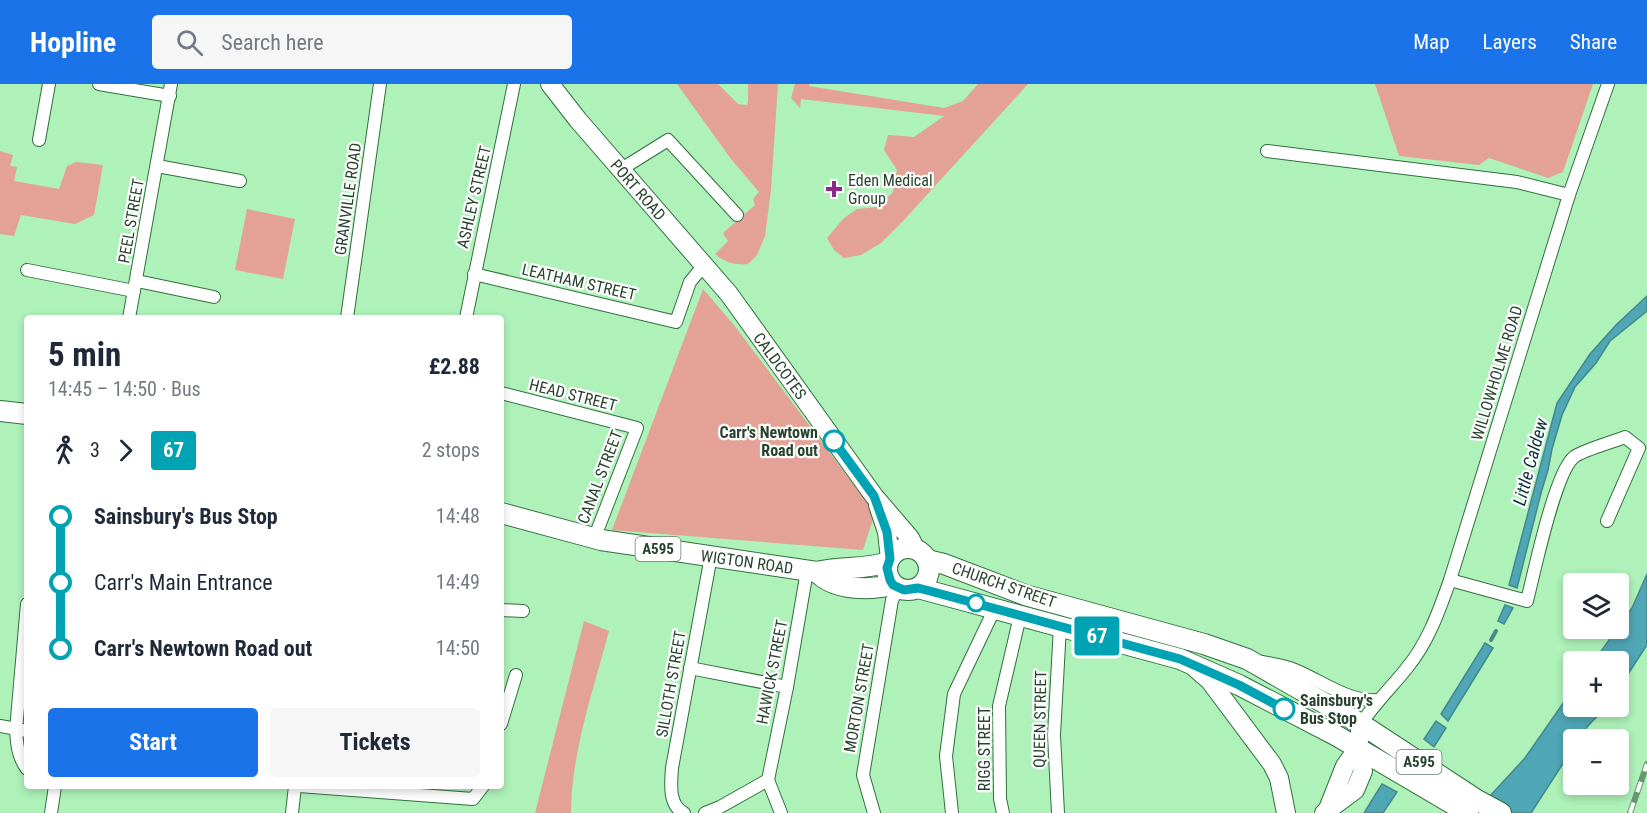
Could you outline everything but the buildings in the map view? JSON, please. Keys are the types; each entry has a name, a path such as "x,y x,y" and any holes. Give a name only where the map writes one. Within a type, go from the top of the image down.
{"main road":[{"name":"PORT ROAD","path":"550,84 620,170 729,294"},
{"name":"CALDCOTES","path":"729,294 874,496 910,538 921,555"},
{"path":"0,411 24,414"},
{"name":"CALDCOTES","path":"874,496 887,532 889,561"},
{"name":"WIGTON ROAD","path":"504,514 594,539 812,571 878,566 889,561"},
{"path":"910,548 921,555 929,572 923,584 903,587 888,574 889,561 898,551 910,548"},
{"name":"CHURCH STREET","path":"921,555 1025,595 1185,639 1247,659"},
{"name":"WIGTON ROAD","path":"812,571 825,581 841,585 875,589 903,587"},
{"name":"CHURCH STREET","path":"903,587 994,608 1189,663"},
{"name":"A595","path":"1247,659 1361,723 1464,808"},
{"path":"1189,663 1210,681 1272,765 1279,778 1286,813"},
{"name":"A595","path":"1189,663 1239,685 1358,748 1464,808 1502,813"},
{"path":"1326,811 1355,790 1363,771 1358,748 1361,723"}],"street":[{"path":"39,140 49,84"},
{"path":"99,84 170,90"},
{"name":"GRANVILLE ROAD","path":"348,315 380,84"},
{"name":"ASHLEY STREET","path":"467,315 514,84"},
{"name":"WILLOWHOLME ROAD","path":"1361,723 1408,668 1433,628 1450,580 1569,195 1608,84"},
{"name":"PEEL STREET","path":"130,315 170,90"},
{"path":"620,170 669,140 737,215"},
{"path":"1267,151 1517,182 1569,195"},
{"name":"PEEL STREET","path":"157,166 240,181"},
{"name":"LEATHAM STREET","path":"474,274 676,322 690,282 704,265"},
{"name":"PEEL STREET","path":"27,270 214,297"},
{"name":"HEAD STREET","path":"504,394 637,428"},
{"name":"CANAL STREET","path":"594,539 637,428"},
{"path":"1450,580 1527,601 1556,491 1568,465 1574,457 1625,437 1639,448 1607,521"},
{"name":"SILLOTH STREET","path":"684,813 679,810 671,794 672,768 711,556"},
{"name":"HAWICK STREET","path":"768,780 798,625 812,571"},
{"name":"MORTON STREET","path":"874,813 863,775 892,600 903,587"},
{"path":"952,813 946,756 954,693 994,608"},
{"path":"504,610 523,611"},
{"name":"RIGG STREET","path":"1003,813 1000,799 999,706 1020,616"},
{"name":"QUEEN STREET","path":"1058,813 1054,735 1060,626"},
{"path":"1247,659 1293,669 1347,697 1365,701 1379,700"},
{"path":"690,668 787,687"},
{"path":"504,705 516,675"},
{"path":"24,680 22,730 17,748 24,766"},
{"path":"0,726 22,730"},
{"path":"705,813 768,780 781,813"},
{"path":"51,813 55,789"},
{"path":"292,813 296,789"},
{"path":"338,789 473,799 481,789"}],"shaded area":[{"path":"677,84 718,84 738,104 747,105 748,84 778,84 771,190 765,236 757,255 748,264 730,263 715,254 728,241 723,233 755,205 753,199 759,192 731,159"},
{"path":"795,84 809,84 809,86 944,108 963,101 978,84 1028,84 881,243 861,255 844,258 834,250 827,238 844,218 857,209 878,207 893,192 897,170 884,150 888,135 914,137 944,116 801,99 800,108 791,98"},
{"path":"1375,84 1593,84 1563,172 1548,178 1489,158 1479,165 1399,156"},
{"path":"0,151 13,155 10,166 17,167 14,181 59,189 67,166 76,162 103,165 94,215 75,224 21,215 14,236 0,234"},
{"path":"247,209 295,219 283,279 235,270"},
{"path":"703,289 734,325 875,513 863,550 612,530"},
{"path":"584,621 609,631 579,744 571,813 535,813"}],"water":[{"path":"1647,296 1647,311 1610,341 1596,363 1575,387 1562,415 1552,449 1517,588 1509,585 1557,403 1590,354"},
{"path":"1647,574 1647,645 1629,673 1629,651 1601,651 1610,639 1629,639 1629,612"},
{"path":"1505,605 1513,608 1504,624 1498,621"},
{"path":"1485,643 1493,648 1448,721 1441,714"},
{"path":"1563,703 1563,717 1596,717 1586,729 1563,729 1563,763 1531,813 1480,813 1490,796 1525,758"},
{"path":"1436,721 1446,728 1434,747 1424,739"},
{"path":"1382,784 1397,792 1383,813 1364,813"}],"waterway":[{"path":"1491,640 1496,631"}],"railway":[{"path":"1630,813 1647,764"}],"bus line":[{"name":"67","path":"834,441 874,496 887,532 890,559 887,568 893,585 904,590 918,588 930,591 1180,659 1239,685 1284,709"}],"place":[{"name":"Eden Medical Group","path":"834,189"},
{"name":"Carr's Newtown Road out","path":"834,441"},
{"name":"Sainsbury's Bus Stop","path":"1284,709"}],"water label":[{"name":"Little Caldew","path":"1530,462"}]}
